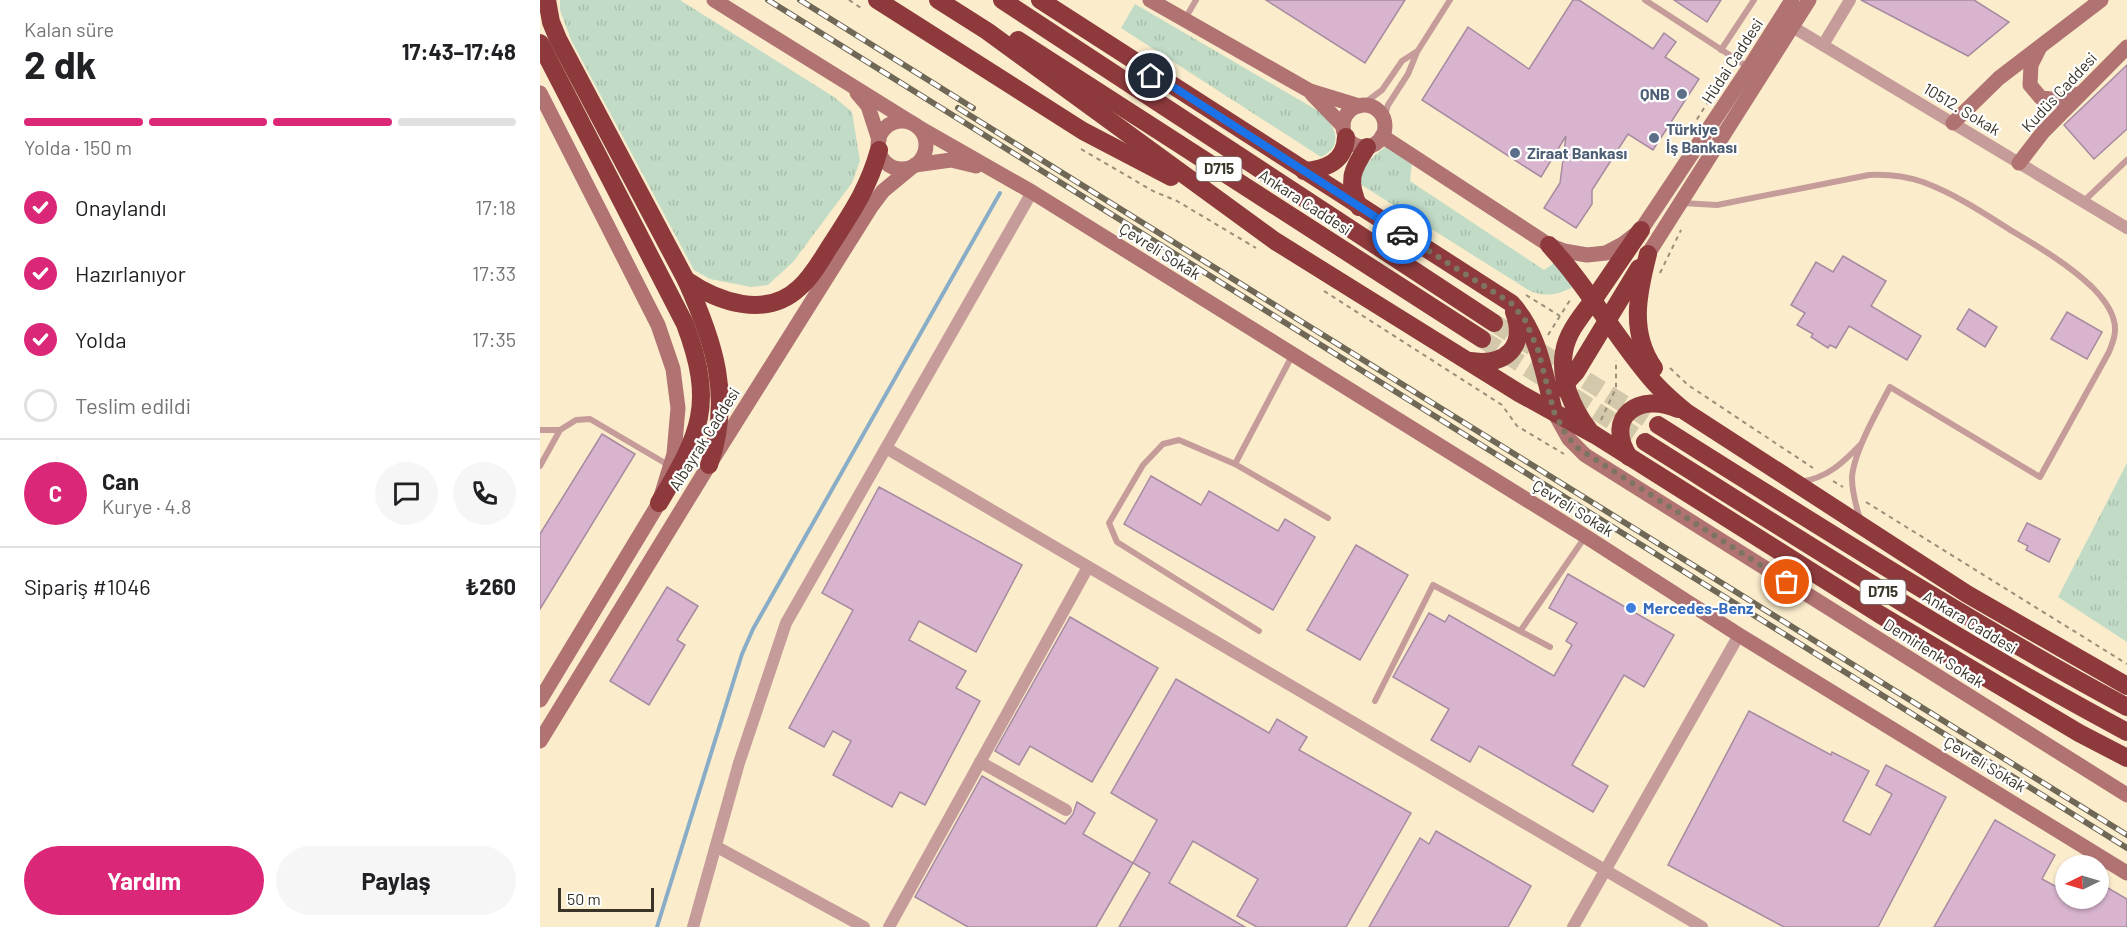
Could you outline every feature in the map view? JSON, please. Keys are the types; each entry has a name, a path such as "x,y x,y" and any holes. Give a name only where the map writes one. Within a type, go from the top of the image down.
{"highway":[{"path":"547,0 552,22 562,47 686,280 706,327 718,372 720,399 719,426 709,465"},
{"path":"877,0 1083,131 1221,202"},
{"path":"938,0 987,31 1275,241 1516,391 1629,457 1879,614 2079,733 2127,758"},
{"name":"Ankara Caddesi","path":"956,0 1482,339"},
{"path":"1040,0 1511,303 1525,320 1538,350 1554,412"},
{"path":"1004,1 1172,86"},
{"name":"Ankara Caddesi","path":"1004,1 1494,322"},
{"path":"540,43 685,324 699,367 701,405 694,440 674,470 659,503"},
{"path":"1304,171 1321,169 1334,163 1344,151 1345,131"},
{"path":"686,280 709,294 732,303 757,304 789,296 807,280 860,200 873,173 879,145"},
{"path":"1359,207 1351,183 1356,164 1367,147"},
{"path":"1593,435 1579,415 1566,384 1563,364 1566,344 1641,230"},
{"path":"1549,245 1653,381 1686,412 1792,483 1967,594 2127,686"},
{"path":"1516,391 1535,395 1549,393 1566,384 1576,372 1648,254"},
{"path":"1648,254 1637,309 1637,328 1643,349 1662,379 1702,414 1726,439"},
{"path":"1468,361 1482,363 1494,361 1504,357 1514,347 1519,336 1518,324 1514,312 1500,297"},
{"path":"1629,457 1623,448 1619,429 1626,413 1632,408 1642,404 1659,403 1686,412"},
{"name":"Ankara Caddesi","path":"1658,425 2029,654 2127,706"},
{"name":"Ankara Caddesi","path":"1645,442 1912,610 2050,691 2127,732"}],"street":[{"path":"714,0 915,125 999,173"},
{"path":"1150,0 1310,91 1375,108 1384,118 1383,136 1378,142 1367,147 1355,145 1310,91"},
{"name":"Hüdai Caddesi","path":"1648,254 1786,22 1792,0"},
{"name":"Hüdai Caddesi","path":"1641,230 1749,68 1786,22 1809,0"},
{"path":"1823,45 1850,0"},
{"path":"1953,123 1999,78 2102,0"},
{"name":"10512. Sokak","path":"1786,22 2127,228"},
{"path":"2041,47 2031,64 2030,85 2041,98 2060,100 2079,94"},
{"name":"Kudüs Caddesi","path":"2019,163 2043,132 2127,47"},
{"path":"849,84 868,106 884,161 893,167 904,169 951,160 999,173"},
{"name":"Albayrak Caddesi","path":"540,93 664,340 673,369 678,408 674,470"},
{"path":"1345,131 1347,114 1361,105"},
{"path":"879,145 883,130 891,124 901,121 915,125 925,137 926,149 921,160 914,166"},
{"path":"1383,136 1549,245 1574,254 1597,255 1615,249 1641,230"},
{"name":"Albayrak Caddesi","path":"540,741 871,207 883,191 914,166"},
{"name":"Çevreli Sokak","path":"999,173 1585,536 1739,635 2127,873"},
{"path":"693,927 739,763 786,624 1032,192"},
{"name":"Demirlenk Sokak","path":"1554,412 1569,439 1585,455 2127,795"},
{"path":"886,448 1702,927"},
{"name":"Albayrak Caddesi","path":"540,700 659,503"},
{"path":"889,927 1088,567"},
{"path":"1573,927 1739,635"},
{"path":"980,762 1066,810"},
{"path":"717,847 864,927"}],"lane":[{"path":"1185,20 1196,0"},
{"path":"1384,118 1417,52 1450,0"},
{"path":"1646,0 1749,68"},
{"path":"1721,50 1754,0"},
{"path":"1361,105 1378,94 1402,61 1417,52"},
{"path":"2083,202 2127,160"},
{"path":"1679,203 1695,205 1728,203 1869,175 1888,174 1906,177 1958,198 2035,244 2091,286 2110,310 2115,322 2115,334 2109,352 2040,477 1890,387 1853,469 1854,494 1863,528"},
{"path":"1235,464 1292,355"},
{"path":"540,466 560,430 576,420 590,418 674,470"},
{"path":"540,430 560,430"},
{"path":"1792,483 1824,475 1847,459 1865,439"},
{"path":"1259,631 1117,542 1109,523 1143,465 1163,444 1179,440 1235,464 1328,518"},
{"path":"1521,630 1585,536"},
{"path":"1375,701 1433,585 1551,647"}],"path":[{"path":"1690,129 1735,59"},
{"path":"1656,281 1695,205"},
{"path":"1538,350 1581,284"},
{"path":"1593,435 1616,388 1616,346 1620,338"},
{"path":"1665,363 1688,385 1824,475 2127,663"},
{"path":"1502,405 1516,391"}],"green space":[{"path":"560,0 680,0 834,97 852,112 860,161 852,183 793,262 768,285 751,287 710,279 694,270 571,40 560,10"},
{"path":"1135,4 1320,112 1333,129 1335,141 1333,147 1321,157 1121,28"},
{"path":"1388,145 1412,163 1410,181 1544,270 1557,261 1575,286 1553,294 1530,291 1360,184 1365,166"},
{"path":"2127,463 2127,642 2058,597"}],"building":[{"path":"1266,0 1405,0 1365,63"},
{"path":"1573,0 1579,0 1653,49 1664,33 1676,42 1665,57 1699,79 1653,150 1628,134 1592,190 1592,204 1576,228 1544,208 1560,183 1566,136 1541,177 1422,100 1468,27 1529,69"},
{"path":"1674,0 1721,0 1707,22"},
{"path":"1861,0 1974,0 2009,22 1968,56"},
{"path":"2127,65 2127,129 2094,159 2064,125"},
{"path":"1843,256 1886,281 1871,306 1921,336 1907,360 1849,326 1836,348 1830,345 1828,348 1811,337 1813,334 1797,325 1805,313 1791,305 1816,262 1833,272"},
{"path":"1969,309 1997,327 1985,347 1957,329"},
{"path":"2067,312 2102,332 2087,359 2051,339"},
{"path":"602,434 635,454 540,609 540,534"},
{"path":"1151,476 1201,505 1209,491 1278,531 1285,519 1315,537 1273,610 1124,524"},
{"path":"879,487 1022,565 976,652 919,621 909,640 966,671 956,688 980,701 925,805 900,792 892,807 833,775 851,741 833,731 824,747 789,728 853,610 822,593"},
{"path":"2027,523 2060,539 2049,562 2026,550 2028,546 2018,541"},
{"path":"1356,545 1408,575 1360,660 1307,630"},
{"path":"1568,574 1674,635 1644,687 1624,675 1572,765 1608,786 1593,812 1479,746 1470,762 1431,740 1449,709 1393,677 1429,613 1445,622 1449,615 1554,676 1572,645 1566,641 1577,623 1549,608"},
{"path":"667,587 698,606 677,640 685,645 649,705 610,681"},
{"path":"1070,617 1158,668 1092,782 1030,746 1019,765 995,751"},
{"path":"1176,679 1269,733 1277,719 1307,737 1299,750 1411,813 1346,927 1257,927 1237,916 1258,879 1193,841 1169,883 1245,927 1119,927 1150,873 1133,863 1157,820 1111,793"},
{"path":"1749,711 1831,755 1832,752 1869,771 1843,821 1870,835 1892,794 1876,785 1886,765 1946,797 1878,927 1784,927 1668,865"},
{"path":"982,776 1065,824 1073,814 1077,802 1095,813 1083,834 1133,863 1096,927 968,927 915,897"},
{"path":"1995,820 2055,855 2042,879 2055,886 2055,909 2109,909 2109,888 2127,899 2127,927 1934,927"},
{"path":"1436,831 1531,886 1508,927 1369,927 1420,838 1429,844"}],"waterway":[{"path":"657,927 742,654 753,629 1000,193"}],"tunnel":[{"path":"1494,323 1658,425"},
{"path":"1482,339 1645,442"}],"railway":[{"path":"768,0 2127,848"},
{"path":"800,0 973,108"},
{"path":"958,108 2127,835"}],"way so far":[{"path":"1402,234 1511,303 1525,320 1538,350 1554,412 1576,447 1585,455 1787,582"}],"place":[{"name":"QNB","path":"1682,94"},
{"name":"Türkiye İş Bankası","path":"1654,138"},
{"name":"Ziraat Bankası","path":"1515,153"},
{"name":"Mercedes-Benz","path":"1631,608"}],"route":[{"path":"1151,76 1172,86 1402,234"}]}
